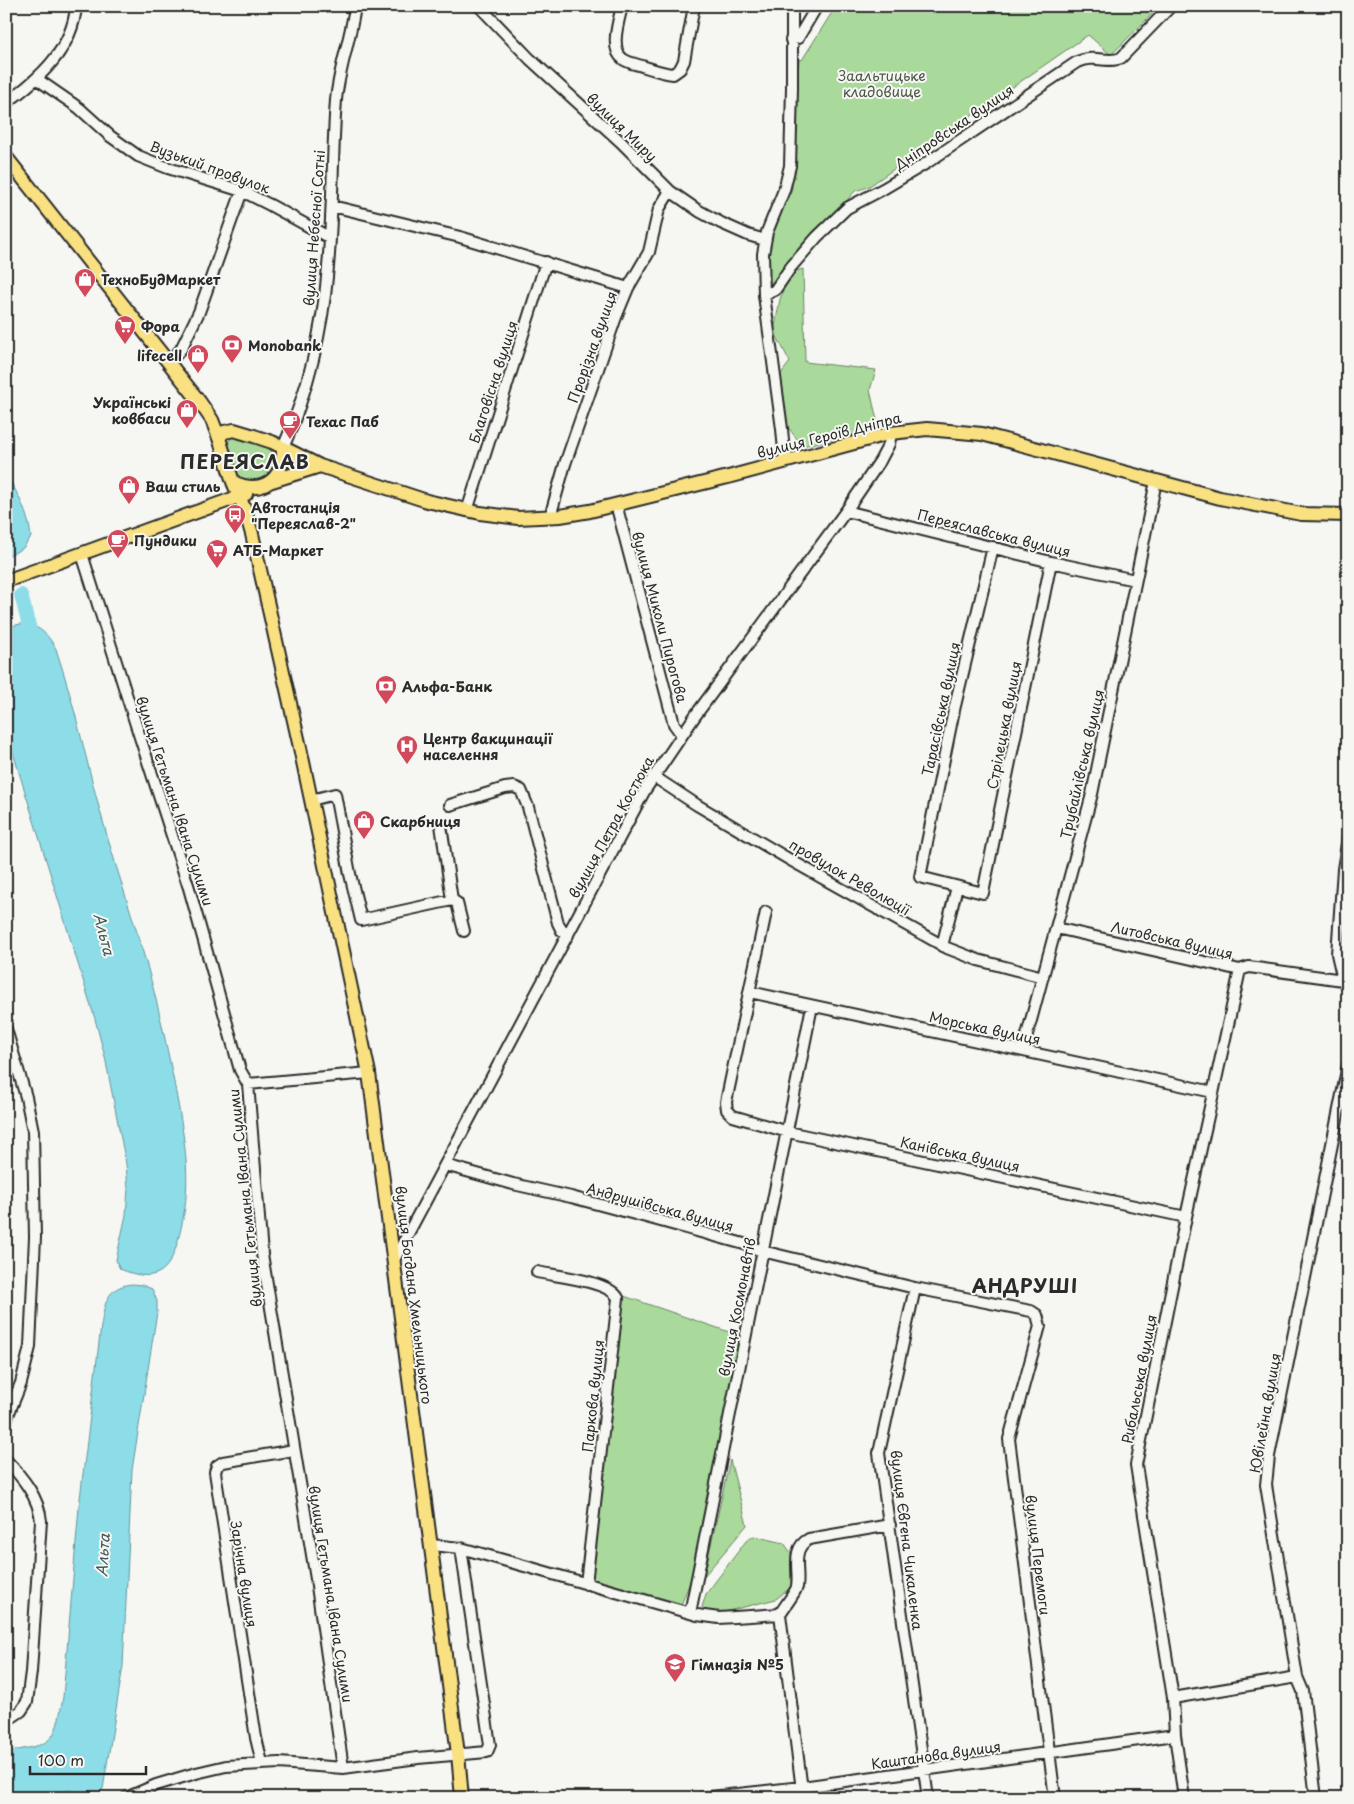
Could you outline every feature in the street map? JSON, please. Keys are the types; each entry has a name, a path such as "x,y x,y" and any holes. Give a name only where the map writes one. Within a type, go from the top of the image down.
{"main road":[{"path":"6,157 210,416 219,438 224,432 234,430"},
{"path":"210,416 234,430"},
{"name":"вулиця Героїв Дніпра","path":"234,430 283,448 320,466 394,491 467,511 512,517 572,515 891,433 938,429 982,434 1220,498 1302,514 1348,515"},
{"name":"вулиця Богдана Хмельницького","path":"219,438 233,482 248,518 369,1072 458,1754 462,1798"},
{"name":"вулиця Богдана Хмельницького","path":"248,518 252,499 280,471 283,461 283,448"},
{"path":"222,504 233,482 245,487 266,483 320,466"},
{"path":"6,581 222,504 266,483"},
{"path":"222,504 236,507 248,518"}],"street":[{"path":"6,103 37,79 53,61 65,43 73,24 76,6"},
{"name":"вулиця Небесної Сотні","path":"283,448 296,414 320,331 330,238 338,89 355,6"},
{"name":"вулиця Миру","path":"479,6 530,59 615,136 670,191 699,211 721,223 765,240"},
{"path":"622,6 616,38 616,49 619,55 622,59 634,64 672,74 680,69 684,61 694,6"},
{"path":"784,462 783,436 764,295 762,254 765,240 784,190 790,166 792,6"},
{"path":"791,40 798,38 817,6"},
{"name":"Дніпровська вулиця","path":"764,295 775,290 782,278 806,250 828,225 847,208 883,190 925,164 1077,62 1093,58 1112,60 1121,58 1171,6"},
{"name":"Вузький провулок","path":"37,79 79,108 110,136 138,156 168,168 242,191 270,204 330,238"},
{"path":"169,363 181,349 194,323 242,191"},
{"name":"Прорізна вулиця","path":"550,517 565,464 628,288 649,252 659,209 670,191"},
{"path":"332,206 460,236 628,288"},
{"name":"Благовісна вулиця","path":"467,511 546,262"},
{"name":"вулиця Петра Костюка","path":"394,1260 630,816 654,776 846,511 880,461 889,444 891,433"},
{"name":"Трубайлівська вулиця","path":"1023,1050 1092,794 1156,481"},
{"name":"вулиця Миколи Пирогова","path":"616,504 674,724 676,730 682,735"},
{"name":"Переяславська вулиця","path":"846,511 1051,562 1135,580"},
{"name":"Тарасівська вулиця","path":"957,887 920,877 952,720 993,548"},
{"name":"вулиця Гетьмана Івана Сулими","path":"82,554 189,888 240,1070 248,1084 262,1254 316,1579 343,1768"},
{"name":"Стрілецька вулиця","path":"957,887 984,893 1051,562"},
{"name":"провулок Революції","path":"654,776 697,805 942,946 970,957 1043,977"},
{"path":"450,805 505,788 514,787 521,790 526,799 558,923 562,931 568,935"},
{"path":"311,800 335,794 361,920 452,900 457,903 464,931"},
{"path":"442,825 452,900"},
{"path":"1345,982 1338,954 1343,869 1348,837"},
{"path":"942,946 957,887"},
{"path":"750,992 766,912"},
{"name":"Литовська вулиця","path":"1056,928 1240,970 1249,967 1345,982"},
{"name":"Рибальська вулиця","path":"1184,1798 1175,1735 1173,1698 1136,1465 1186,1217 1240,970"},
{"name":"Морська вулиця","path":"750,992 1213,1092"},
{"name":"Канівська вулиця","path":"750,992 726,1102 730,1113 736,1117 788,1132 1186,1217"},
{"name":"вулиця Космонавтів","path":"690,1613 812,1006"},
{"path":"6,1028 24,1089 33,1131 36,1238 30,1346 21,1383 6,1420"},
{"name":"Ювілейна вулиця","path":"1316,1798 1303,1691 1297,1678 1266,1485 1269,1456 1348,1065"},
{"path":"248,1084 369,1072"},
{"name":"Андрушівська вулиця","path":"445,1165 646,1217 744,1244 762,1251 915,1288 1035,1312 1039,1319"},
{"name":"Паркова вулиця","path":"537,1272 596,1285 612,1291 618,1298 586,1584"},
{"name":"вулиця Євгена Чикаленка","path":"915,1288 879,1453 928,1798"},
{"name":"вулиця Перемоги","path":"1039,1319 1040,1326 1009,1439 1055,1798"},
{"name":"Зарічна вулиця","path":"262,1763 256,1738 215,1472 217,1466 223,1462 294,1450"},
{"path":"6,1460 31,1492 39,1507 41,1521 31,1672 27,1702 21,1712 6,1721"},
{"path":"803,1798 780,1614 796,1588 798,1552 804,1542 809,1539 890,1525"},
{"path":"431,1545 461,1548 708,1618 780,1614"},
{"path":"126,1798 154,1786 211,1769 262,1763 291,1763 343,1768 458,1754 484,1753 489,1750 490,1745 461,1548"},
{"path":"1173,1698 1297,1678"},
{"name":"Каштанова вулиця","path":"701,1798 802,1787 1175,1735"},
{"path":"154,1786 155,1798"}],"green space":[{"name":"Заальтицьке кладовище","path":"836,6 1160,6 1111,55 1088,35 868,187 855,191 774,286 768,280 769,245 776,219 789,198 792,187 799,59 802,60"},
{"path":"803,269 805,362 876,370 870,390 879,429 802,446 788,427 780,375 790,362 774,331 780,299 789,277 796,271"},
{"path":"231,438 244,439 270,449 273,454 274,465 269,475 260,481 254,482 238,478 227,444"},
{"path":"624,1296 741,1336 692,1577 681,1605 592,1581"},
{"path":"730,1460 747,1525 704,1576"},
{"path":"754,1536 784,1543 791,1553 791,1587 776,1599 708,1616 702,1607 706,1594 746,1541"}],"water":[{"path":"6,475 22,504 31,537 23,548 6,557"},
{"path":"21,624 33,626 42,631 56,649 70,694 106,832 152,984 175,1087 185,1145 186,1200 178,1240 170,1261 165,1268 151,1275 142,1275 120,1269 116,1260 126,1215 128,1189 126,1164 105,1057 6,730 6,627"},
{"path":"132,1284 152,1289 157,1301 157,1312 132,1470 123,1666 103,1789 98,1794 84,1798 71,1790 32,1798 6,1798 6,1752 34,1747 49,1740 54,1733 60,1713 63,1697 79,1507 101,1326 105,1304 111,1293 123,1286"}],"waterway":[{"name":"Альта","path":"21,595 33,641"}],"place":[{"name":"ТехноБудМаркет","path":"85,298"},
{"name":"Фора","path":"125,345"},
{"name":"Monobank","path":"232,364"},
{"name":"lifecell","path":"198,374"},
{"name":"Українські ковбаси","path":"187,429"},
{"name":"Техас Паб","path":"290,440"},
{"name":"Ваш стиль","path":"129,505"},
{"name":"Автостанція \"Переяслав-2\"","path":"235,534"},
{"name":"Пундики","path":"118,559"},
{"name":"АТБ-Маркет","path":"217,569"},
{"name":"Альфа-Банк","path":"386,705"},
{"name":"Центр вакцинації населення","path":"407,765"},
{"name":"Скарбниця","path":"364,840"},
{"name":"Гімназія №5","path":"675,1683"}],"district":[{"name":"ПЕРЕЯСЛАВ","path":"245,461"},
{"name":"АНДРУШІ","path":"1025,1285"}]}
